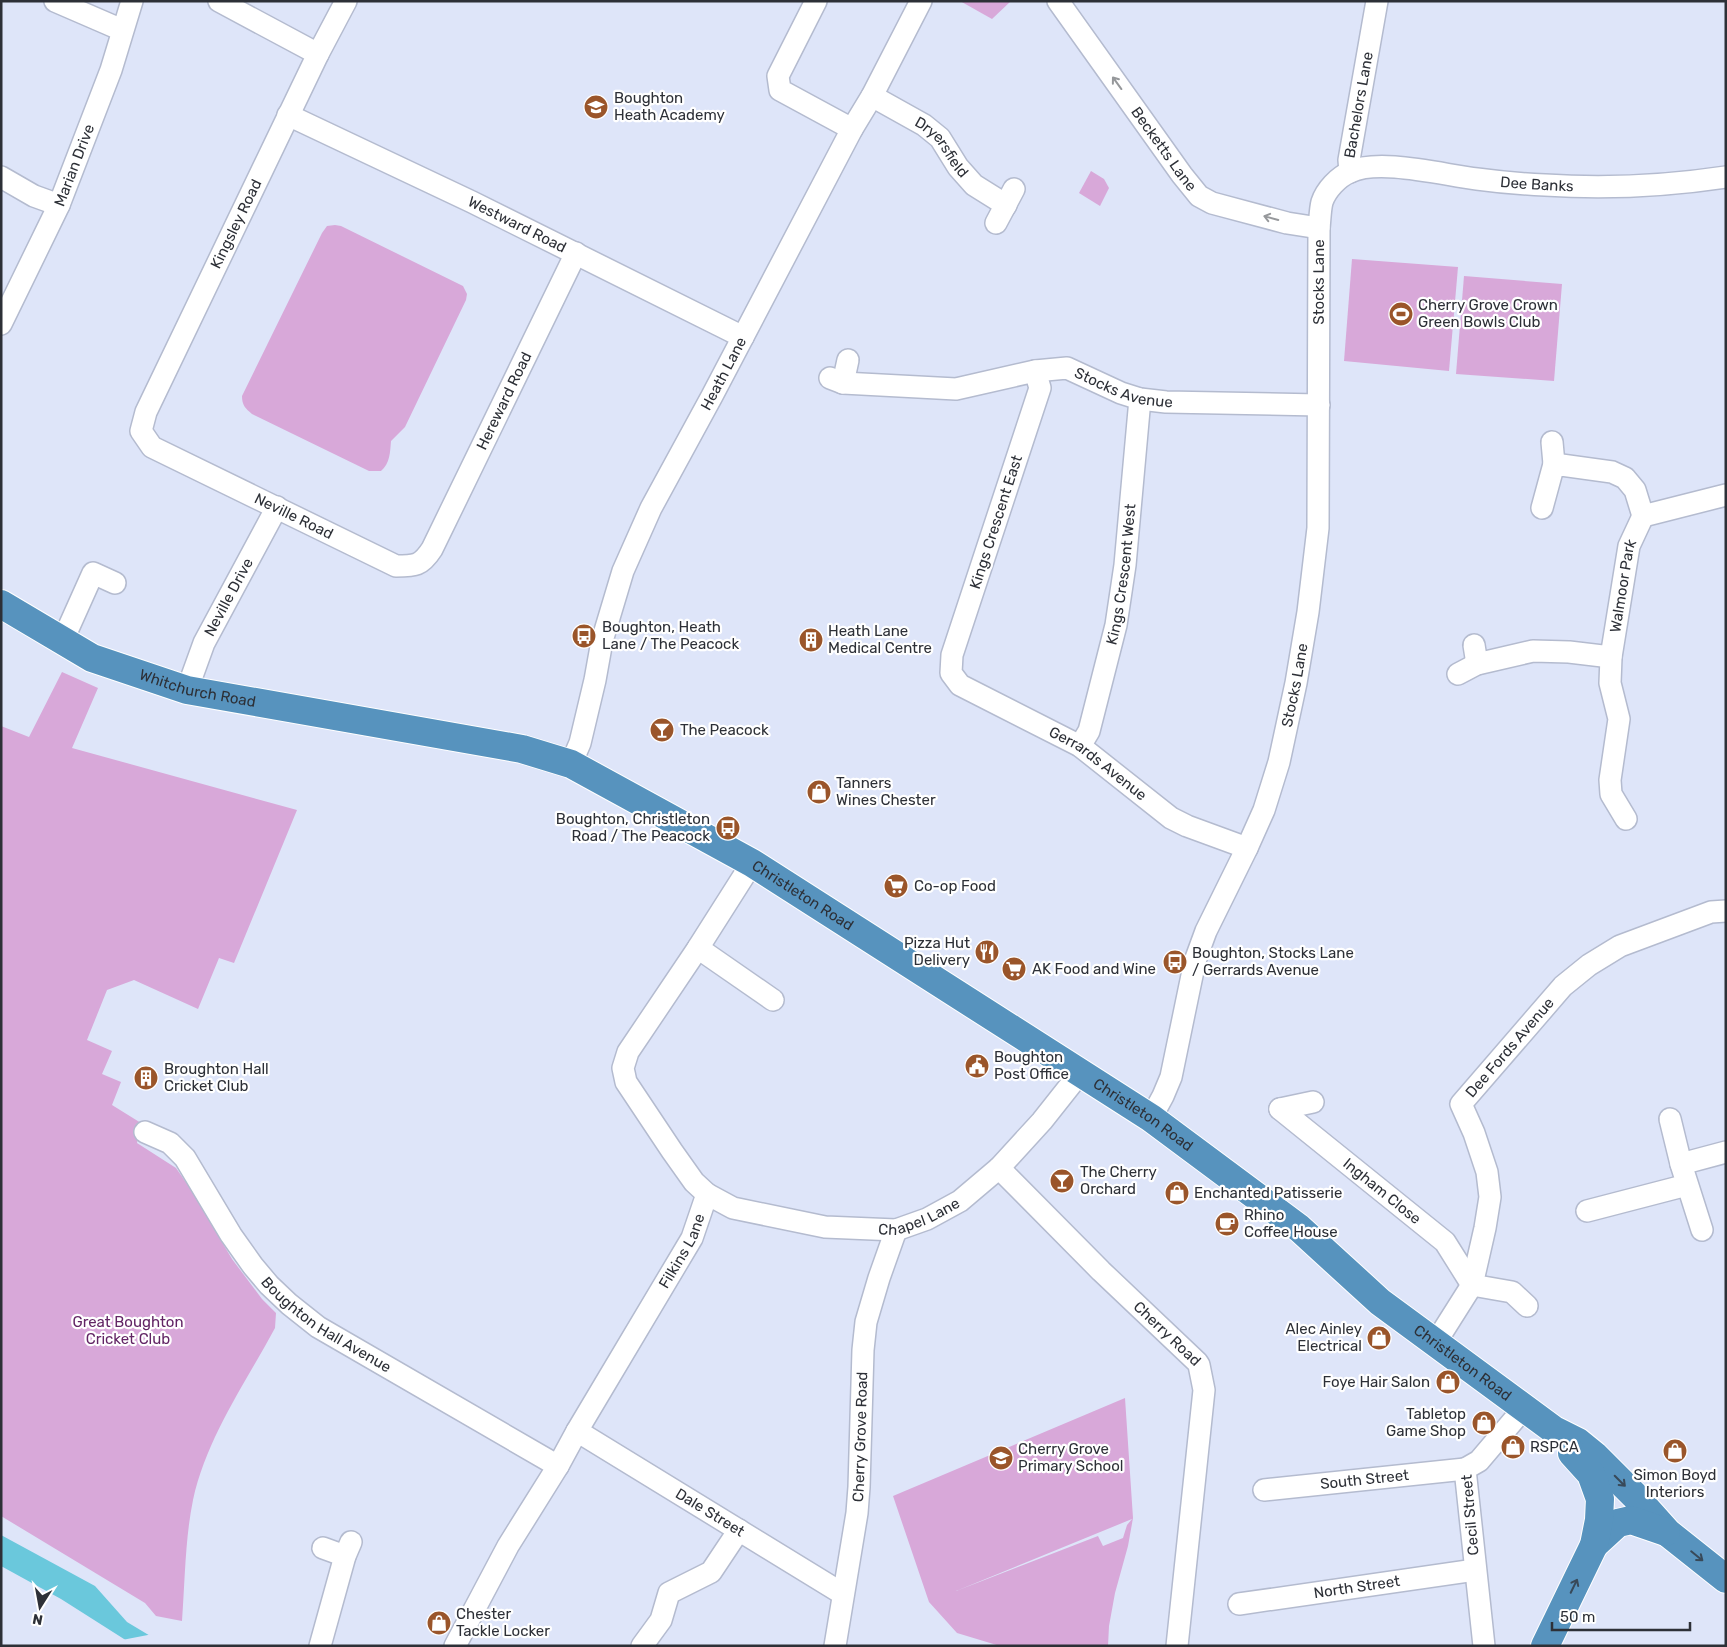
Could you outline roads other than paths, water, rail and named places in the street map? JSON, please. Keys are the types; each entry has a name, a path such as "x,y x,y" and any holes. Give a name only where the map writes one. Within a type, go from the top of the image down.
{"highway":[{"name":"Whitchurch Road","path":"1,604 92,658 187,690 408,730"},
{"name":"Christleton Road","path":"408,730 522,749 571,764 752,863 1151,1118 1299,1228 1380,1302 1554,1430 1578,1442 1594,1455 1634,1495 1668,1533 1726,1579"},
{"path":"1546,1646 1594,1545 1600,1498 1591,1474 1554,1430"},
{"path":"1594,1545 1618,1523 1631,1520 1668,1533"}],"street":[{"path":"55,1 122,30"},
{"name":"Marian Drive","path":"1,324 58,205 111,70 132,1"},
{"path":"219,1 318,54"},
{"name":"Kingsley Road","path":"152,447 141,431 146,412 288,115 346,1"},
{"path":"816,1 778,76 780,90 852,129"},
{"name":"Heath Lane","path":"571,764 580,743 602,641 623,571 651,508 921,1"},
{"name":"Becketts Lane","path":"1058,1 1199,196 1212,203 1319,228"},
{"name":"Bachelors Lane","path":"1319,228 1322,202 1336,180 1350,172 1349,160 1377,1"},
{"name":"Dryersfield","path":"872,96 924,124 940,138 958,167 974,185 1005,207"},
{"name":"Westward Road","path":"288,115 576,253 743,337"},
{"name":"Dee Banks","path":"1350,172 1383,166 1478,180 1596,187 1659,185 1726,177"},
{"path":"1,177 34,196 58,205"},
{"name":"Stocks Lane","path":"1151,1118 1171,1077 1195,961 1206,931 1264,810 1279,762 1296,683 1308,612 1318,528 1319,228"},
{"name":"Hereward Road","path":"432,549 576,253"},
{"name":"Stocks Avenue","path":"848,360 837,381 956,389 1035,371 1067,368 1121,393 1140,399 1166,402 1319,405"},
{"name":"Kings Crescent East","path":"950,673 952,654 1040,388 1035,371"},
{"name":"Kings Crescent West","path":"1080,746 1089,730 1116,625 1125,565 1140,399"},
{"path":"1542,508 1554,464 1552,442"},
{"name":"Neville Road","path":"152,447 396,566 415,566 425,559 432,549"},
{"path":"1554,464 1612,472 1625,478 1635,490 1642,516 1726,495"},
{"name":"Neville Drive","path":"187,690 204,643 276,507"},
{"name":"Walmoor Park","path":"1626,819 1611,794 1610,780 1619,719 1610,683 1611,657 1629,546 1642,516"},
{"path":"63,640 93,574 115,583"},
{"path":"1458,674 1476,654 1533,651 1569,652 1611,657"},
{"name":"Gerrards Avenue","path":"950,673 960,685 1080,746 1171,818 1186,826 1247,848"},
{"name":"Filkins Lane","path":"455,1646 508,1546 558,1466 577,1430 692,1238 707,1194 694,1182 626,1082 623,1068 628,1052 752,863"},
{"name":"Dee Fords Avenue","path":"1472,1285 1490,1197 1487,1172 1474,1132 1461,1104 1563,986 1589,965 1620,946 1711,912 1726,911"},
{"path":"698,948 773,1000"},
{"name":"Chapel Lane","path":"707,1194 733,1208 825,1227 896,1230 927,1219 960,1201 999,1168 1042,1121 1080,1073"},
{"name":"Ingham Close","path":"1314,1102 1280,1110 1445,1242 1472,1285"},
{"path":"1670,1119 1681,1164 1702,1230"},
{"name":"Boughton Hall Avenue","path":"145,1132 170,1143 185,1158 231,1235 253,1266 269,1285 290,1304 318,1326 558,1466"},
{"path":"1681,1164 1726,1152"},
{"name":"Cherry Road","path":"999,1168 1199,1366 1204,1390 1178,1646"},
{"path":"1587,1211 1687,1184"},
{"name":"Cherry Grove Road","path":"834,1646 860,1487 862,1350 866,1322 896,1230"},
{"path":"1436,1342 1472,1285 1512,1292 1527,1306"},
{"name":"Cecil Street","path":"1484,1646 1465,1469 1479,1460 1524,1408"},
{"name":"Dale Street","path":"577,1430 843,1594"},
{"name":"South Street","path":"1264,1490 1465,1469"},
{"path":"642,1646 661,1620 669,1593 711,1572 739,1530"},
{"path":"320,1646 348,1549 323,1548"},
{"name":"North Street","path":"1239,1604 1475,1570"}],"water":[{"path":"1,1535 95,1586 127,1622 167,1646 135,1646 61,1599 1,1566"}],"place":[{"name":"Boughton Heath Academy","path":"596,107"},
{"name":"Cherry Grove Crown Green Bowls Club","path":"1401,314"},
{"name":"Boughton, Heath Lane / The Peacock","path":"584,636"},
{"name":"Heath Lane Medical Centre","path":"811,640"},
{"name":"The Peacock","path":"662,730"},
{"name":"Tanners Wines Chester","path":"819,792"},
{"name":"Boughton, Christleton Road / The Peacock","path":"728,828"},
{"name":"Co-op Food","path":"896,886"},
{"name":"Pizza Hut Delivery","path":"987,952"},
{"name":"Boughton, Stocks Lane / Gerrards Avenue","path":"1175,962"},
{"name":"AK Food and Wine","path":"1014,969"},
{"name":"Boughton Post Office","path":"977,1066"},
{"name":"Broughton Hall Cricket Club","path":"146,1078"},
{"name":"The Cherry Orchard","path":"1062,1181"},
{"name":"Enchanted Patisserie","path":"1177,1193"},
{"name":"Rhino Coffee House","path":"1227,1224"},
{"name":"Alec Ainley Electrical","path":"1379,1338"},
{"name":"Foye Hair Salon","path":"1448,1382"},
{"name":"Tabletop Game Shop","path":"1484,1423"},
{"name":"RSPCA","path":"1513,1447"},
{"name":"Simon Boyd Interiors","path":"1675,1451"},
{"name":"Cherry Grove Primary School","path":"1001,1458"},
{"name":"Chester Tackle Locker","path":"439,1623"}],"park label":[{"name":"Great Boughton Cricket Club","path":"128,1330"}]}
